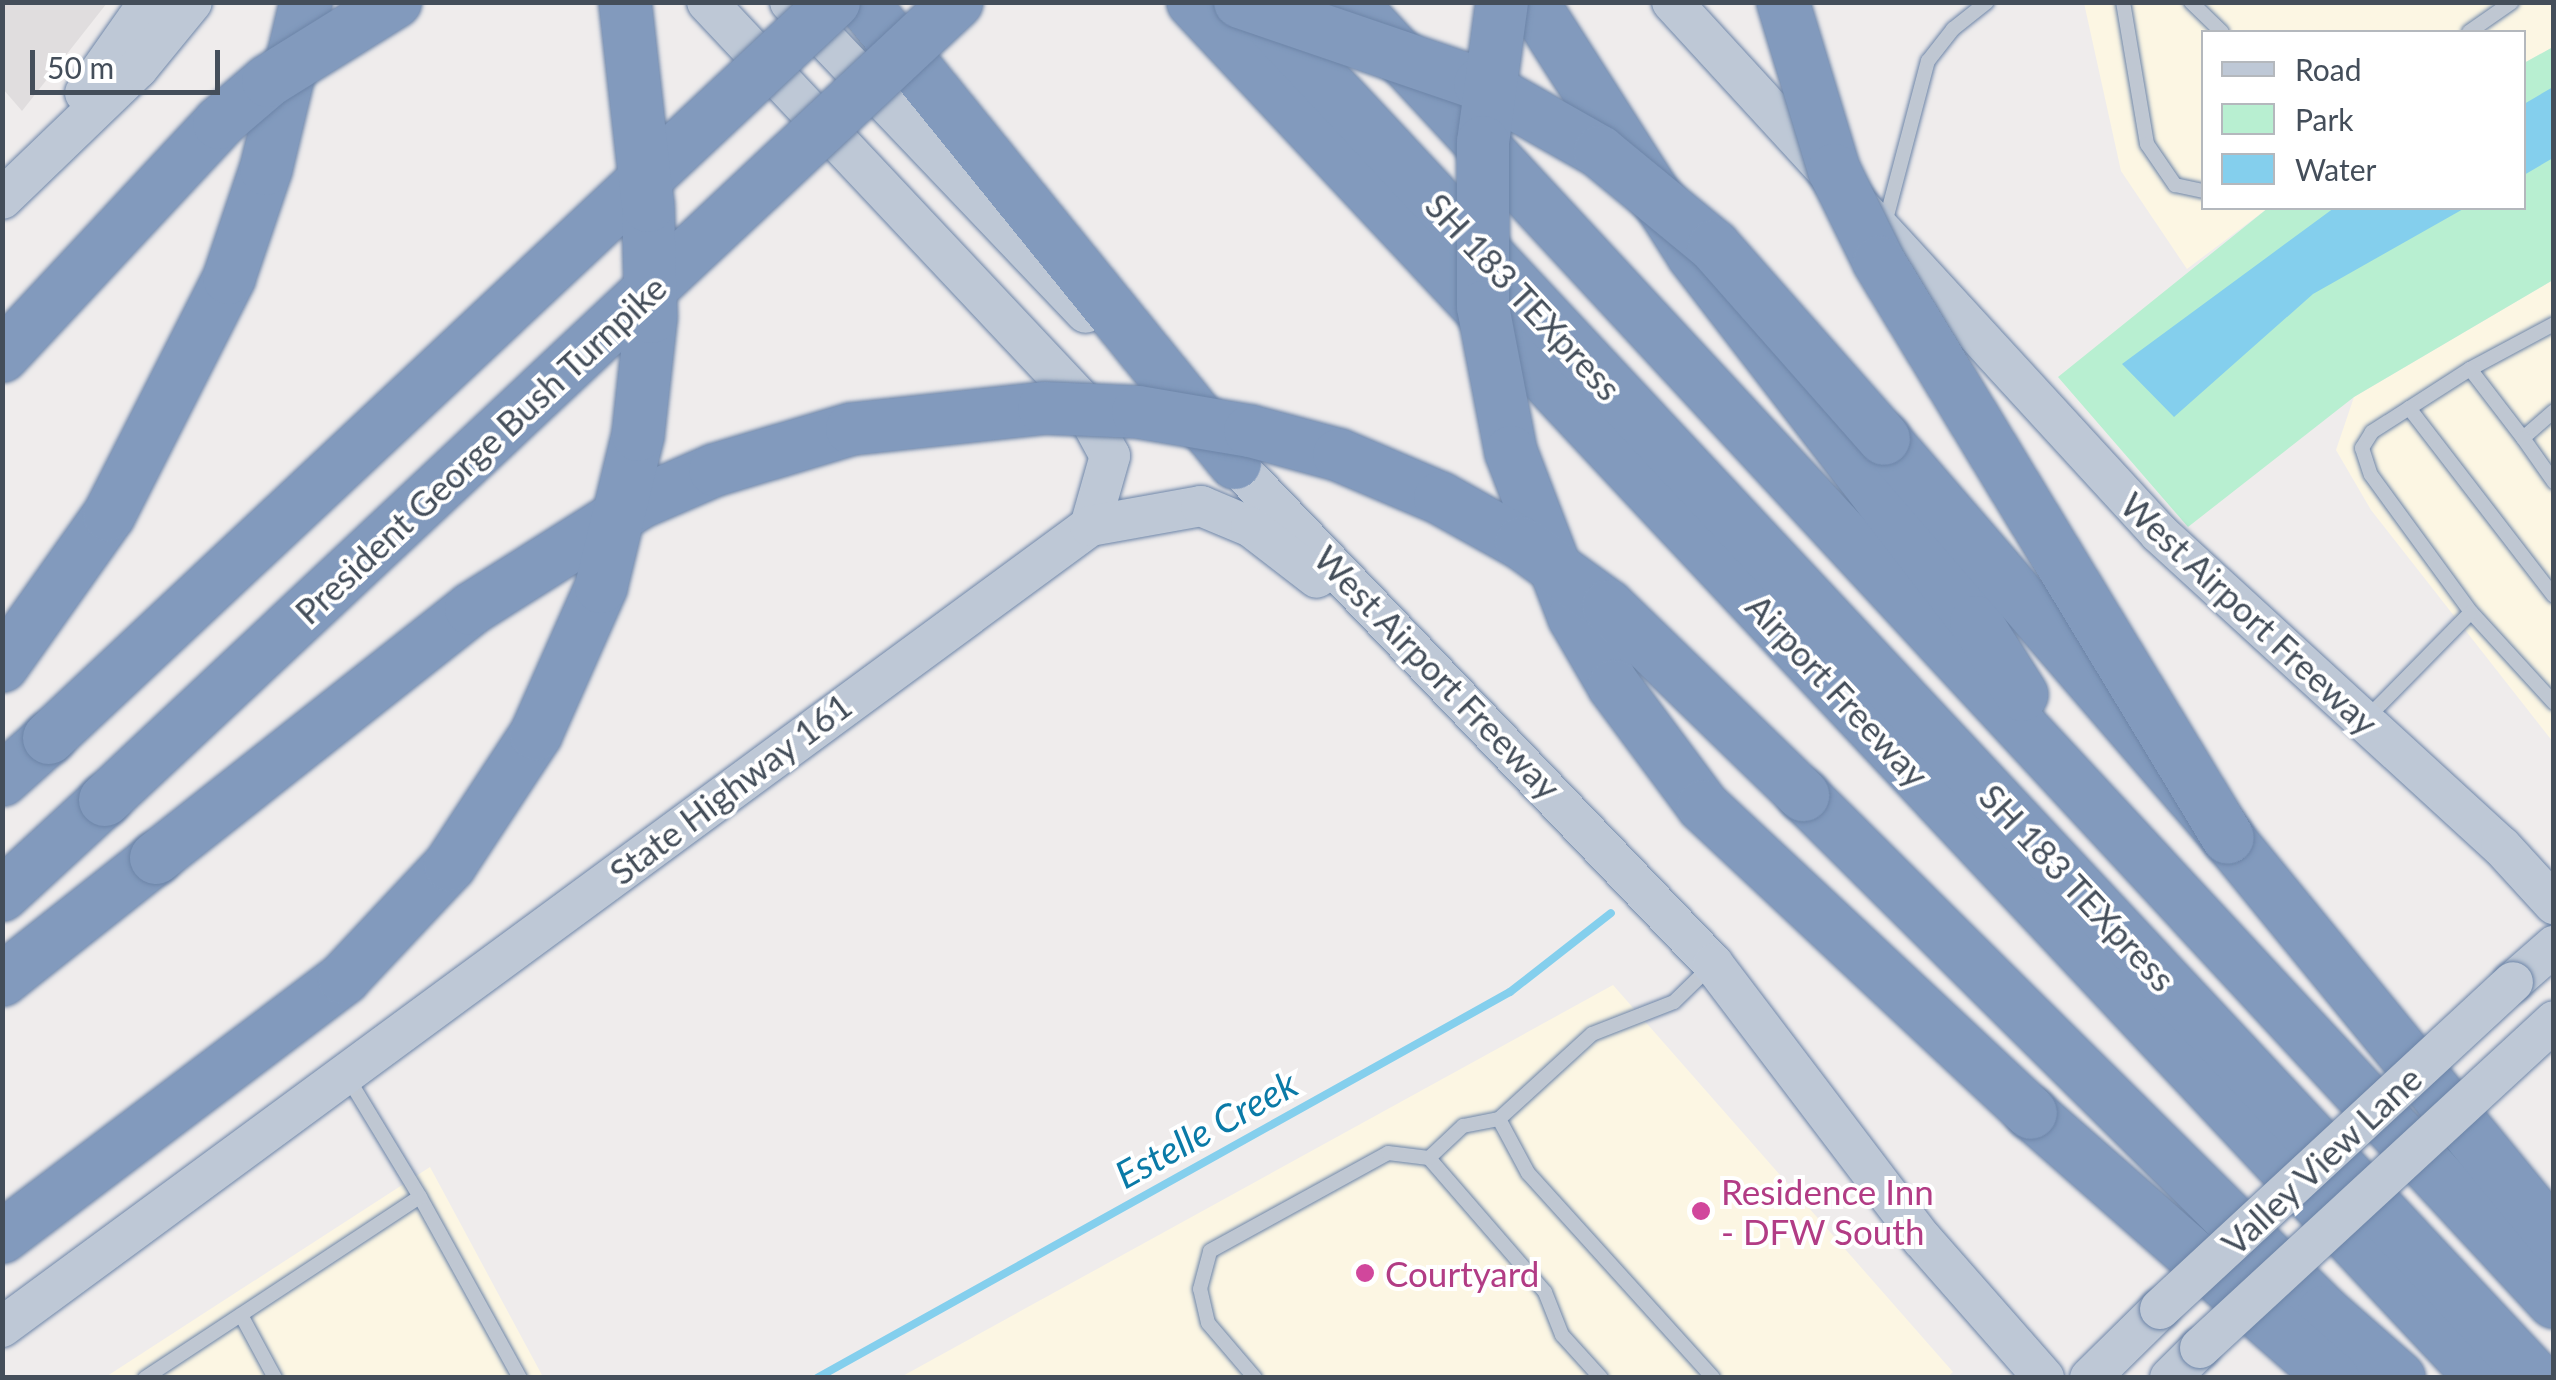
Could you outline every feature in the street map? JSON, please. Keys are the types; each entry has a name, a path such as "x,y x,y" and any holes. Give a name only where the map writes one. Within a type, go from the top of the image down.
{"highway":[{"path":"2,666 109,515 229,278 266,169 306,2"},
{"path":"2,356 218,124 268,81 396,2"},
{"path":"2,1237 258,1050 344,978 450,865 536,734 601,587 638,434 651,317 648,206 625,2"},
{"path":"2,780 834,2"},
{"path":"862,2 1235,463"},
{"name":"President George Bush Turnpike","path":"2,895 957,2"},
{"name":"Airport Freeway","path":"1193,2 2482,1378"},
{"path":"1240,2 1480,84 1600,152 1659,195 1768,304 2228,838 2554,1237"},
{"name":"SH 183 TEXpress","path":"1250,2 2536,1378"},
{"name":"SH 183 TEXpress","path":"1292,2 2554,1362"},
{"path":"1350,2 2554,1302"},
{"path":"1502,2 1483,142 1483,306 1511,452 1536,533 1574,617 1614,686 1703,806 2031,1113 2333,1378"},
{"path":"1532,2 1694,255 1976,622 2093,806"},
{"path":"1783,2 1829,154 1879,262 2228,838"},
{"path":"2,980 471,609 639,504 715,470 852,430 1044,408 1138,412 1250,431 1339,456 1440,498 1520,544 1608,606 1804,795 2324,1312 2399,1378"}],"main road":[{"path":"2,199 149,2"},
{"path":"2,199 138,68 192,2"},
{"path":"708,2 1078,397 1110,456 1090,526"},
{"name":"West Airport Freeway","path":"790,2 1477,712 1713,964 1983,1310 2044,1378"},
{"name":"West Airport Freeway","path":"1672,2 1884,228 2159,533 2364,720 2554,904"},
{"name":"State Highway 161","path":"2,1327 1090,526 1177,507 1228,514 1276,544 1477,712"},
{"name":"Valley View Lane","path":"2090,1378 2554,946"},
{"name":"Valley View Lane","path":"2170,1378 2554,1021"},
{"path":"1983,1310 2018,1378"}],"lane":[{"path":"1884,228 1928,61 1953,29 1987,2"},
{"path":"2123,2 2147,144 2175,185 2201,190"},
{"path":"2191,2 2220,30"},
{"path":"2472,30 2512,2"},
{"path":"2554,324 2470,369 2409,408 2372,432 2362,448 2364,461 2472,612 2554,703"},
{"path":"2470,369 2554,482"},
{"path":"2409,408 2554,596"},
{"path":"2523,438 2554,411"},
{"path":"2364,720 2472,612"},
{"path":"1428,1158 1463,1126 1499,1119 1592,1034 1674,1002 1713,964"},
{"path":"345,1073 520,1378"},
{"path":"1499,1119 1528,1172 1713,1378"},
{"path":"1255,1378 1208,1324 1200,1289 1210,1251 1388,1154 1428,1158 1544,1292 1562,1334 1601,1378"},
{"path":"144,1378 420,1198"},
{"path":"241,1314 274,1378"}],"shaded area":[{"path":"3,2 107,3 22,111 3,89"},
{"path":"2084,3 2553,3 2553,47 2526,62 2526,30 2201,30 2201,210 2265,210 2187,269 2121,171"},
{"path":"2553,280 2553,742 2371,510 2336,450 2354,397"},
{"path":"1613,985 1953,1372 1946,1378 899,1378"},
{"path":"430,1167 543,1377 104,1378"}],"green space":[{"path":"2553,47 2553,280 2354,397 2188,527 2058,377 2266,210 2526,210 2526,62"}],"water":[{"path":"2553,87 2553,158 2526,174 2526,103"},
{"path":"2331,210 2461,210 2313,294 2174,417 2122,364"}],"waterway":[{"name":"Estelle Creek","path":"817,1378 1510,992 1611,913"}],"place":[{"name":"Residence Inn - DFW South","path":"1701,1211"},
{"name":"Courtyard","path":"1365,1273"}]}
